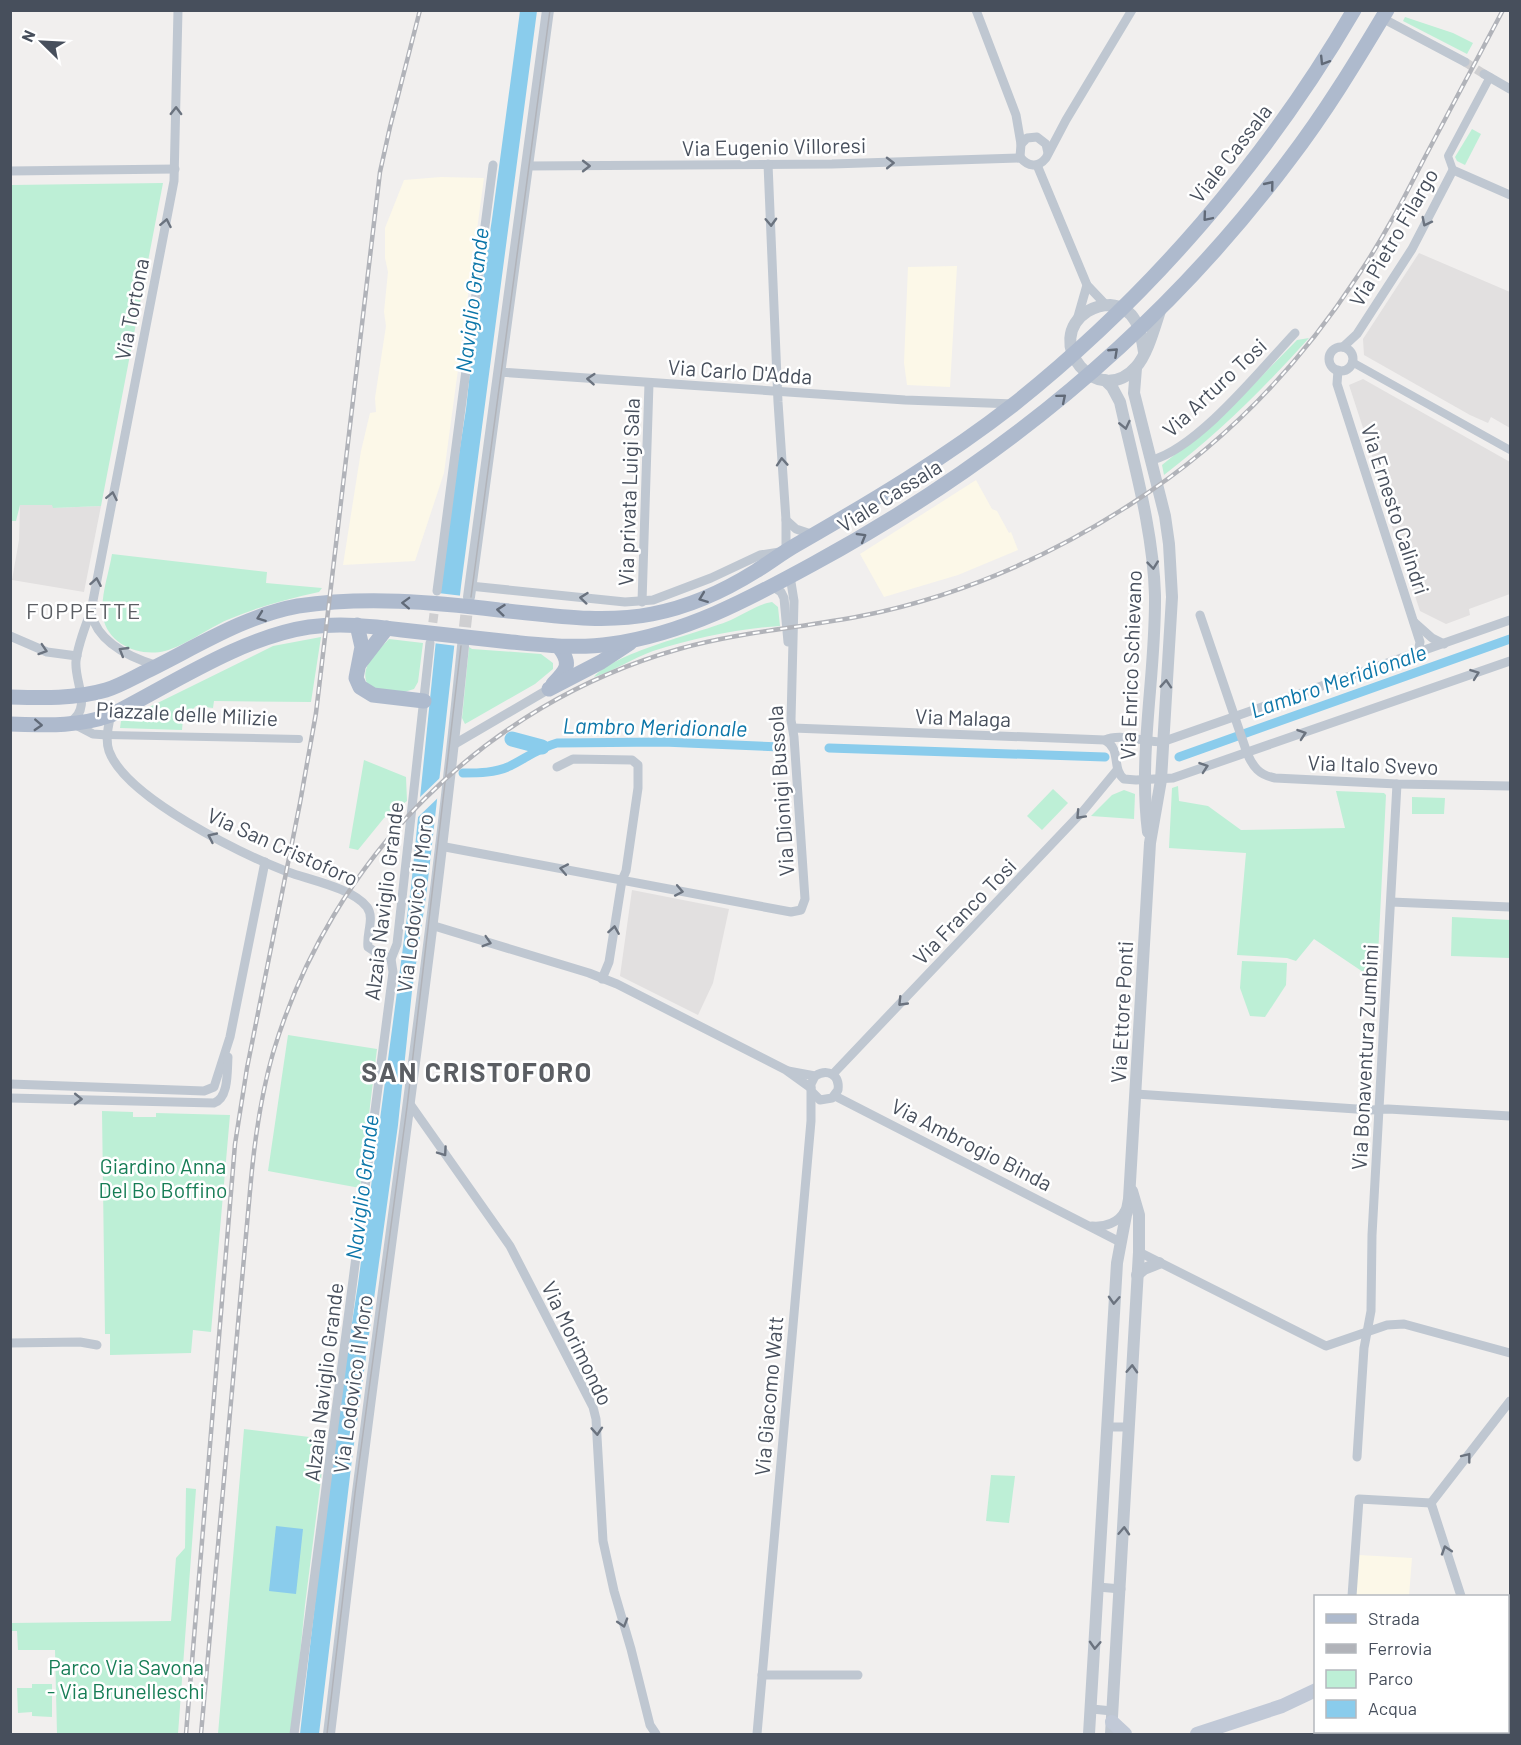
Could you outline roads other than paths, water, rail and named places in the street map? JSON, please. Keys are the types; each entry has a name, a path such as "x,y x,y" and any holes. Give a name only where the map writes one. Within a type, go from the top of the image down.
{"main road":[{"name":"Viale Cassala","path":"472,597 583,618 628,618 681,607 733,585 919,471 1014,404 1072,353 1114,306 1192,234 1248,167 1305,89 1354,10"},
{"name":"Viale Cassala","path":"315,627 357,625 469,642 559,646 590,646 634,640 699,621 772,586 899,516 964,473 1035,421 1089,375 1162,307 1225,241 1285,167 1340,87 1384,14"},
{"path":"786,551 790,576"},
{"name":"Piazzale delle Milizie","path":"85,694 109,689 239,625 283,609 318,604 472,597"},
{"path":"357,625 362,639 356,678 363,691 373,695 424,701"},
{"name":"Piazzale delle Milizie","path":"70,725 94,721 111,715 242,647 272,636 315,627"},
{"path":"360,663 387,628"},
{"path":"549,689 601,662 634,640"},
{"path":"549,689 566,670 566,657 559,646"},
{"path":"10,697 52,699 85,694"},
{"path":"10,724 70,725"},
{"path":"1197,1734 1282,1706 1314,1691"},
{"path":"1282,1706 1314,1701"},
{"path":"1112,1723 1125,1734"}],"street":[{"name":"Via Tortona","path":"85,694 76,665 77,656 91,610 175,169 178,10"},
{"path":"472,597 499,372 548,10"},
{"path":"976,10 1016,115 1021,144 1019,153 1029,165 1037,165 1043,161 1132,10"},
{"path":"1384,14 1465,62"},
{"path":"1487,75 1510,89"},
{"name":"Via Pietro Filargo","path":"1343,347 1357,334 1412,249 1453,170 1448,156 1487,75"},
{"path":"1016,115 1037,138 1046,144 1048,153"},
{"path":"1021,144 1027,138 1037,138 1054,132 1066,120"},
{"name":"Via Eugenio Villoresi","path":"527,166 832,164 1021,158"},
{"path":"768,164 786,551"},
{"path":"437,591 493,165"},
{"path":"1037,165 1087,285 1114,306 1128,311 1139,328 1144,352"},
{"path":"10,171 175,169"},
{"path":"1453,170 1510,195"},
{"path":"1087,285 1072,334 1072,353 1078,366 1089,375 1105,380 1124,377 1136,368"},
{"name":"Viale Cassala","path":"1076,324 1089,310 1114,306"},
{"name":"Viale Cassala","path":"1136,368 1162,307"},
{"name":"Via Arturo Tosi","path":"1152,460 1171,453 1188,441 1220,412 1295,333"},
{"path":"1343,347 1352,354 1352,362 1348,368 1338,370 1331,365 1329,357 1334,349 1343,347"},
{"path":"1352,362 1510,450"},
{"name":"Via Enrico Schievano","path":"1136,368 1134,393 1164,516 1171,572 1161,780"},
{"name":"Via Ernesto Calindri","path":"1338,370 1337,384 1414,622 1432,638 1444,644"},
{"name":"Via Carlo D'Adda","path":"499,372 778,392 1014,404"},
{"name":"Via Enrico Schievano","path":"1105,380 1112,387 1120,402 1144,504 1154,567 1155,598 1145,780"},
{"name":"Via privata Luigi Sala","path":"642,602 649,383"},
{"path":"979,404 985,410 988,423"},
{"path":"786,520 795,529 814,535"},
{"name":"Viale Cassala","path":"472,597 642,602 690,586 760,555 786,551"},
{"name":"Via Dionigi Bussola","path":"621,880 791,912 801,910 805,899 791,720 794,601 790,576"},
{"name":"Via Dionigi Bussola","path":"772,586 781,592 784,598 793,668"},
{"path":"91,610 94,625 110,643 132,656 158,666"},
{"path":"1200,615 1246,750"},
{"name":"Via Malaga","path":"793,728 1105,740 1138,738 1147,742 1162,742 1235,720 1510,620"},
{"path":"1414,622 1420,643 1418,653"},
{"path":"10,636 47,652 77,656"},
{"name":"Via Lodovico il Moro","path":"329,1734 358,1490 410,1104 440,846 469,642"},
{"name":"Alzaia Naviglio Grande","path":"294,1734 392,983 391,958 398,944 430,643"},
{"path":"1105,740 1111,744 1117,756 1117,770 1124,779 1173,778 1246,750 1510,661"},
{"path":"453,745 549,689"},
{"name":"Piazzale delle Milizie","path":"85,694 80,712 70,725 93,734 299,739"},
{"name":"Via San Cristoforo","path":"111,715 107,735 108,749 120,771 144,792 201,831 265,862 345,892 362,902 370,915 368,946 391,958"},
{"path":"1117,756 1131,738"},
{"name":"Via Italo Svevo","path":"1246,750 1257,770 1267,777 1397,784 1510,786"},
{"path":"557,767 573,759 632,760 638,765 638,788 626,871 621,880 609,962 603,979"},
{"name":"Via Franco Tosi","path":"833,1074 1084,810 1117,770"},
{"name":"Via Ettore Ponti","path":"1145,780 1150,843"},
{"name":"Via Ettore Ponti","path":"1089,1734 1117,1263 1129,1199 1150,843 1161,780"},
{"name":"Via Bonaventura Zumbini","path":"1357,1457 1364,1348 1371,1311 1378,1111 1397,784"},
{"path":"440,846 621,880"},
{"path":"22,1084 18,1086 15,1098 218,1101 224,1090 230,1037 265,862"},
{"path":"1391,902 1510,907"},
{"path":"431,925 617,984 786,1070 821,1100 829,1100 838,1090 839,1083 833,1074 824,1072 815,1076 786,1070"},
{"path":"10,1084 204,1091 214,1087 230,1037"},
{"path":"811,1090 811,1083 815,1076"},
{"path":"185,1102 188,1096 186,1090"},
{"name":"Via Giacomo Watt","path":"757,1734 811,1121 811,1090"},
{"path":"1136,1094 1378,1111 1388,1109 1510,1116"},
{"name":"Via Ambrogio Binda","path":"835,1096 1159,1263 1326,1346 1387,1325 1404,1324 1510,1353"},
{"name":"Via Giacomo Watt","path":"811,1121 821,1100"},
{"name":"Via Morimondo","path":"410,1104 510,1246 593,1407 596,1419 602,1526 607,1562 650,1725 656,1734"},
{"name":"Via Ettore Ponti","path":"1112,1723 1139,1252 1139,1215 1130,1184"},
{"path":"1091,1226 1105,1226 1119,1219 1129,1199"},
{"path":"1137,1275 1144,1269 1159,1263"},
{"path":"10,1342 80,1342 97,1345"},
{"path":"1431,1503 1510,1401"},
{"path":"1107,1426 1129,1427"},
{"path":"1352,1595 1359,1498 1431,1503"},
{"path":"1431,1503 1461,1595"},
{"path":"1098,1587 1120,1589"},
{"path":"762,1675 858,1675"},
{"path":"1092,1709 1112,1723"}],"water":[{"path":"520,11 537,11 461,586 398,1125 353,1451 319,1734 300,1734 333,1445 358,1284 411,887 447,531 466,409 473,344"},
{"path":"276,1526 303,1529 296,1594 269,1591"}],"waterway":[{"name":"Lambro Meridionale","path":"1179,757 1510,639"},
{"path":"512,739 542,747"},
{"name":"Lambro Meridionale","path":"463,773 499,770 557,743 663,742 781,747"},
{"name":"Lambro Meridionale","path":"829,748 1105,757"}],"tunnel":[{"path":"1465,62 1484,74"},
{"path":"431,636 436,599"},
{"path":"463,645 468,600"}],"tram line":[{"path":"471,597 550,10"},
{"path":"327,1734 355,1493 407,1107 461,646"}],"railway":[{"path":"186,1734 235,1144 247,1068 316,713 380,172 420,10"},
{"path":"201,1734 251,1180 262,1100 273,1053 299,982 333,916 376,854 425,799 480,750 541,708 608,674 702,643 861,616 897,608 967,586 1035,558 1068,541 1131,504 1164,481 1196,457 1256,402 1284,373 1334,310 1367,263 1393,218 1503,10"}],"district":[{"name":"FOPPETTE","path":"84,610"},
{"name":"SAN CRISTOFORO","path":"477,1071"}],"water label":[{"name":"Naviglio Grande","path":"471,300"},
{"name":"Naviglio Grande","path":"361,1187"}],"park label":[{"name":"Giardino Anna Del Bo Boffino","path":"163,1177"},
{"name":"Parco Via Savona - Via Brunelleschi","path":"126,1678"}]}
